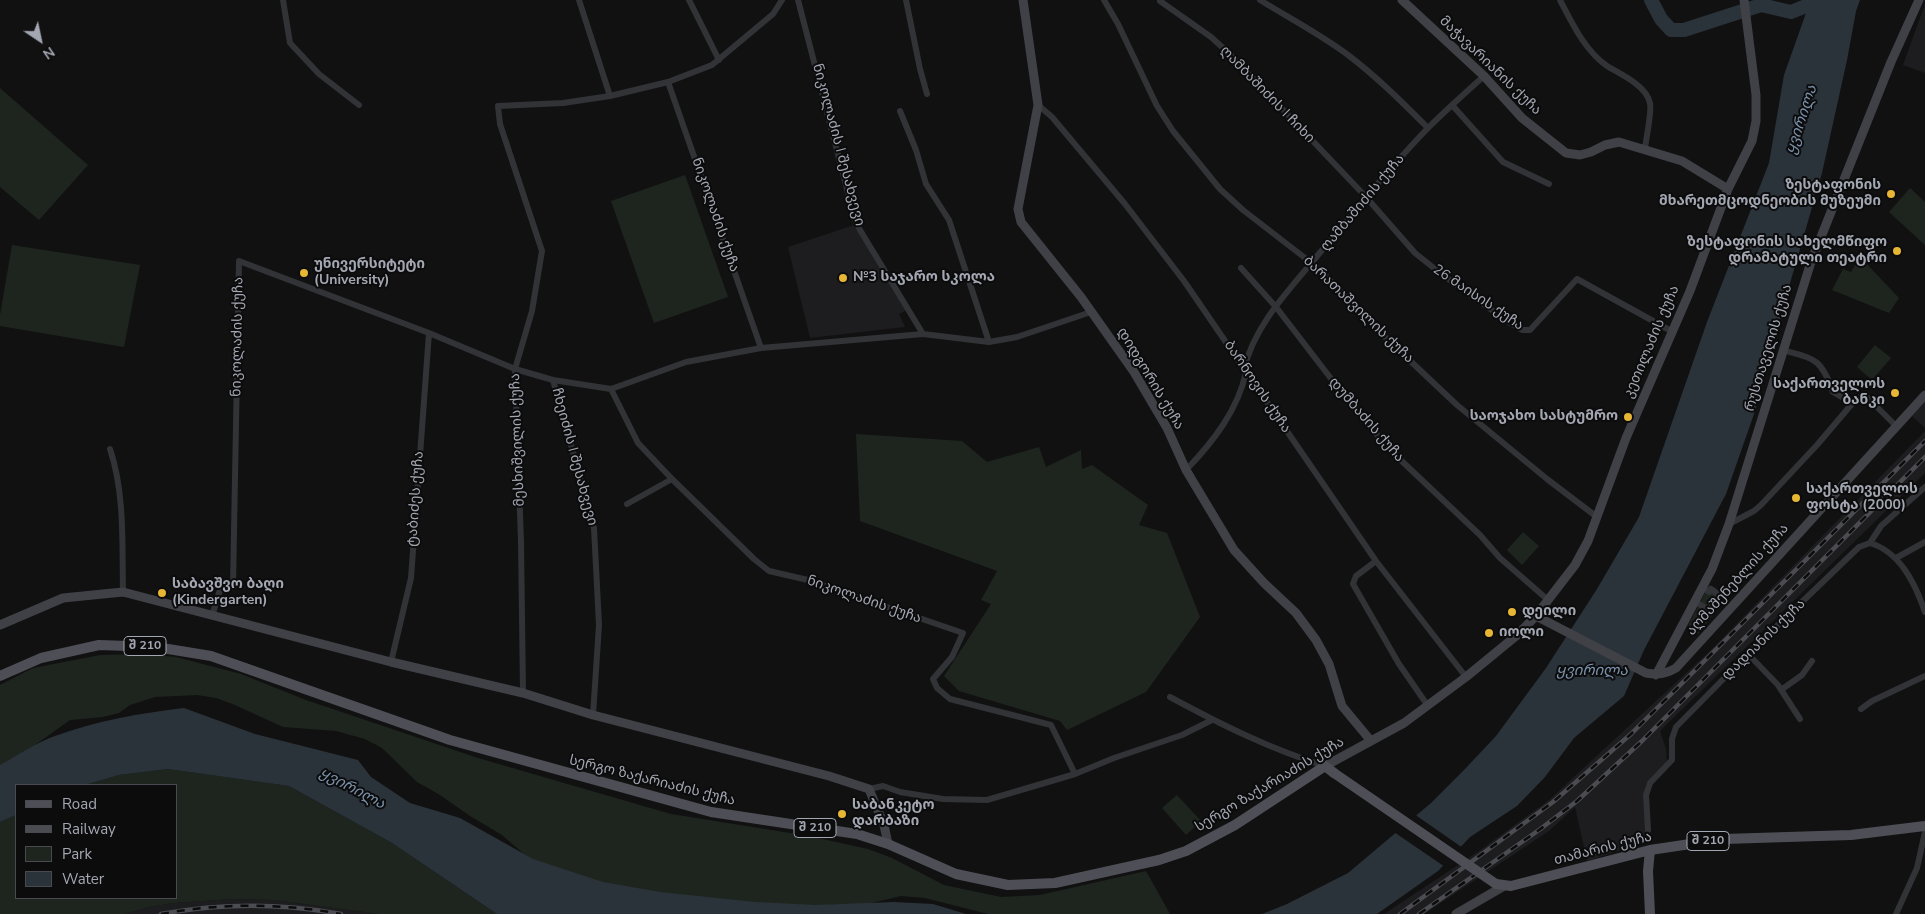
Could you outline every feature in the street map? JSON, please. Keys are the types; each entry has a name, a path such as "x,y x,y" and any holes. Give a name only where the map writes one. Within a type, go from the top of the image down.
{"main road":[{"name":"სერგო ზაქარიაძის ქუჩა","path":"0,676 41,658 99,645 156,647 211,656 450,740 610,786 711,812 856,834 888,844 956,874 1008,885 1055,883 1159,860 1186,851 1235,826 1324,766"},
{"path":"1324,766 1500,885"},
{"name":"თამარის ქუჩა","path":"1500,885 1512,886 1650,850 1724,839 1850,835 1925,826"},
{"path":"1650,850 1648,871 1650,914"}],"street":[{"path":"283,0 290,42 319,74 359,105"},
{"path":"578,0 610,96 668,82 703,69 719,60 773,14 782,0"},
{"path":"689,0 719,60"},
{"name":"ნიკოლაძის I შესახვევი","path":"798,0 855,220 922,334"},
{"path":"906,0 920,69 928,94"},
{"name":"დიდგორის ქუჩა","path":"1023,0 1038,105 1018,216 1033,239 1082,297 1134,372 1167,428 1186,470 1234,550 1264,583 1296,613 1316,640 1329,664 1342,706 1371,741"},
{"name":"ბარათაშვილის ქუჩა","path":"1104,0 1118,24 1157,106 1182,142 1225,194 1312,263 1387,339 1457,405 1547,479 1597,517"},
{"path":"1260,0 1312,31 1347,55 1389,90 1428,128"},
{"name":"მაჭავარიანის ქუჩა","path":"1402,0 1484,76 1522,118 1566,153 1580,155 1605,145 1619,142 1682,161 1728,190"},
{"path":"1560,0 1581,38 1597,58 1628,77 1648,99 1650,107 1645,149"},
{"name":"კეთილაძის ქუჩა","path":"1536,616 1575,565 1588,541 1626,438 1673,332 1728,190 1748,152 1756,121 1756,95 1744,0"},
{"name":"რუსთაველის ქუჩა","path":"1651,674 1703,587 1729,524 1811,262 1891,62 1919,0"},
{"name":"ღამბაშიძის I ჩიხი","path":"1160,1 1211,37 1233,57 1366,197"},
{"name":"ღამბაშიძის ქუჩა","path":"1186,470 1227,420 1244,382 1250,348 1276,308 1366,197 1428,128 1484,76"},
{"name":"ნიკოლაძის ქუჩა","path":"668,82 761,348"},
{"name":"მესხიშვილის ქუჩა","path":"523,693 521,542 515,369 532,311 542,250 500,124 498,106 563,102 610,96"},
{"name":"ბარნოვის ქუჩა","path":"1038,105 1052,117 1125,204 1184,281 1376,562 1466,677"},
{"path":"1452,105 1503,162 1549,184"},
{"path":"900,111 916,150 926,184 948,220 989,342"},
{"name":"26 მაისის ქუჩა","path":"1366,197 1425,262 1522,330 1530,330 1577,279 1673,332"},
{"name":"ნიკოლაძის ქუჩა","path":"212,616 220,590 233,587 239,261 515,369 553,380 611,389 686,362 761,348 922,334 989,342 1017,337 1091,312"},
{"name":"დუმბაძის ქუჩა","path":"1242,268 1389,449 1480,535 1500,558 1548,600"},
{"name":"ტაბიძეს ქუჩა","path":"391,662 411,578 428,334"},
{"path":"1782,350 1805,356 1820,364 1833,392 1851,405"},
{"name":"ჩხეიძის I შესახვევი","path":"553,380 594,528 598,625 592,715"},
{"name":"ნიკოლაძის ქუჩა","path":"611,389 638,443 754,559 769,571 808,580 963,634 952,657 933,679 937,688 950,699 1051,726 1074,774"},
{"name":"აღმაშენებლის ქუჩა","path":"1651,674 1668,673 1676,668 1925,394"},
{"path":"1729,524 1754,511 1761,505 1861,396 1867,396 1896,426"},
{"path":"110,449 115,465 121,506 123,592"},
{"path":"627,504 672,479"},
{"name":"დადიანის ქუჩა","path":"1648,830 1646,800 1648,789 1650,783 1672,760 1672,738 1676,728 1748,654 1860,547 1870,543 1881,526 1925,487"},
{"path":"1896,558 1925,542"},
{"path":"1870,543 1883,547 1896,558 1908,576 1925,612"},
{"path":"1376,562 1356,576 1353,584 1357,595 1399,664 1428,706"},
{"path":"1695,627 1721,596 1711,589 1709,592 1706,590"},
{"path":"0,625 63,598 123,592 391,662 523,693 592,715 869,789 883,786 900,792 943,799 987,800 1074,774 1182,735 1212,720"},
{"path":"1699,604 1710,610"},
{"path":"1536,616 1651,674"},
{"name":"სერგო ზაქარიაძის ქუჩა","path":"1324,766 1404,723 1466,677 1516,636 1536,616"},
{"path":"1748,654 1781,690 1800,719"},
{"path":"1781,690 1802,675 1812,661"},
{"path":"1861,709 1880,697 1925,676"},
{"path":"1170,697 1212,720 1284,753 1324,766"},
{"path":"869,789 884,825 888,844"},
{"path":"1896,914 1917,868 1925,832"},
{"path":"1456,914 1500,885"}],"shaded area":[{"path":"1925,4 1925,73 1903,65"},
{"name":"№3 საჯარო სკოლა","path":"857,224 909,309 899,314 905,327 810,338 788,247"},
{"path":"1925,402 1925,428 1912,416"},
{"path":"1925,431 1925,473 1660,731 1666,749 1667,763 1645,786 1646,842 1587,861 1575,807 1549,831 1424,914 1384,914 1479,851 1549,800 1710,651"},
{"path":"232,899 274,900 379,914 125,914 149,907 174,903"}],"green space":[{"path":"0,88 88,165 39,220 0,187"},
{"path":"685,175 728,297 654,323 611,201"},
{"path":"1910,188 1925,202 1925,245 1889,212"},
{"path":"12,245 140,265 124,347 0,326 0,315"},
{"path":"1860,257 1899,298 1889,313 1832,290 1843,269 1851,272"},
{"path":"1875,345 1891,358 1872,380 1857,367"},
{"path":"856,434 962,441 987,462 1039,447 1046,467 1081,450 1082,469 1092,465 1148,505 1139,525 1167,533 1200,617 1146,692 1067,730 1060,721 959,691 944,676 991,604 981,600 997,571 860,521"},
{"path":"1523,532 1539,546 1522,565 1507,550"},
{"path":"1709,585 1728,595 1698,634 1687,628"},
{"path":"139,654 176,657 241,674 306,700 478,758 671,814 809,836 868,849 892,858 944,885 1001,897 1040,895 1146,871 1170,914 988,914 925,898 901,896 867,904 754,909 731,914 684,914 532,861 502,835 417,782 382,748 365,739 336,731 283,727 235,705 216,698 197,695 155,697 130,705 119,713 103,717 70,720 0,770 0,685 33,668 100,655"},
{"path":"168,769 289,786 392,843 497,914 379,914 274,900 232,899 174,903 149,907 125,914 0,914 0,822 15,815 15,899 178,899 178,784 88,784 119,775"},
{"path":"1177,795 1201,821 1186,835 1162,808"}],"water":[{"name":"ყვირილა","path":"1813,0 1860,0 1856,11 1822,173 1754,414 1726,494 1644,650 1624,696 1574,738 1545,777 1517,806 1470,837 1438,871 1377,914 1262,914 1287,904 1348,873 1431,803 1496,736 1546,668 1597,589 1639,517 1707,322 1769,163 1784,75 1806,13"},
{"name":"ყვირილა","path":"184,708 255,734 358,760 371,777 410,803 460,818 533,859 603,882 660,892 755,902 815,905 894,902 933,904 966,914 497,914 392,843 289,786 168,769 119,775 88,784 15,784 15,815 0,822 0,765 27,749 55,736 86,726 151,712"}],"pier":[{"path":"1414,814 1463,848 1445,867 1394,832"}],"waterway":[{"path":"1651,0 1661,19 1671,30 1684,30 1761,5 1791,12 1821,0"}],"railway":[{"path":"1400,914 1553,802 1631,734 1925,441"},
{"path":"1419,914 1577,801 1642,741 1925,457"},
{"path":"161,914 228,906 274,906 341,914"}],"place":[{"name":"ზესტაფონის მხარეთმცოდნეობის მუზეუმი","path":"1891,194"},
{"name":"ზესტაფონის სახელმწიფო დრამატული თეატრი","path":"1897,251"},
{"name":"უნივერსიტეტი (University)","path":"304,273"},
{"name":"№3 საჯარო სკოლა","path":"843,278"},
{"name":"საქართველოს ბანკი","path":"1895,393"},
{"name":"საოჯახო სასტუმრო","path":"1628,417"},
{"name":"საქართველოს ფოსტა (2000)","path":"1796,498"},
{"name":"საბავშვო ბაღი (Kindergarten)","path":"162,593"},
{"name":"დეილი","path":"1512,612"},
{"name":"იოლი","path":"1489,633"},
{"name":"საბანკეტო დარბაზი","path":"842,814"}]}
